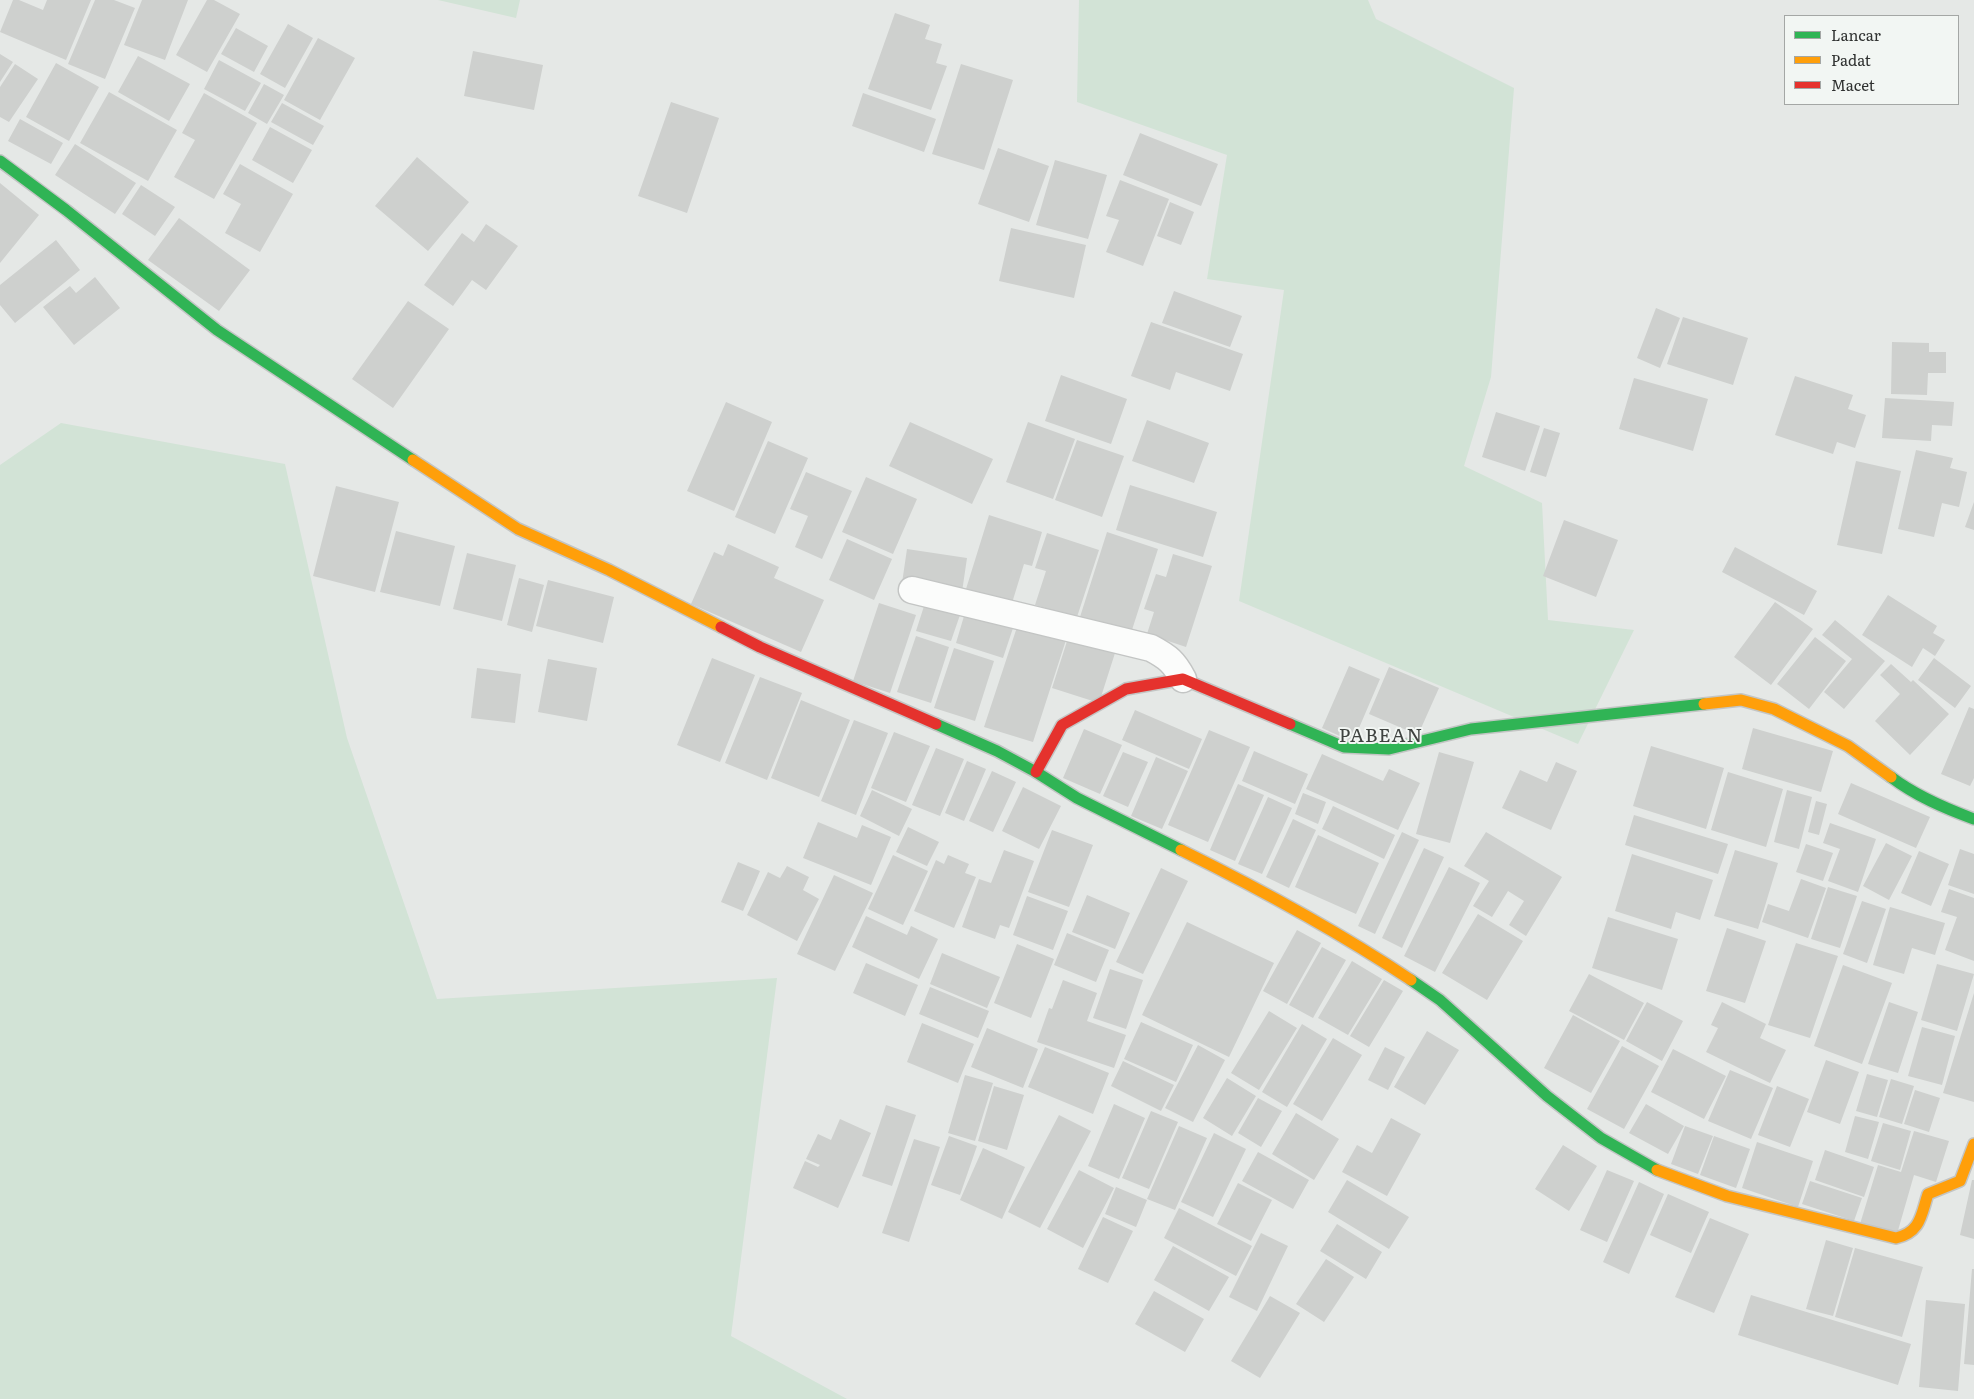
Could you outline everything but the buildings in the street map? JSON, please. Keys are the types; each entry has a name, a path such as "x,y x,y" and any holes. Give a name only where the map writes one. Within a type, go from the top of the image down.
{"street":[{"path":"0,161 66,210 217,330 518,528 609,570 760,647 980,743 1036,772 1076,798 1266,892 1359,945 1440,1000 1547,1096 1601,1138 1657,1170 1727,1196 1896,1238 1907,1237 1915,1230 1928,1194 1960,1181 1974,1144"},
{"path":"912,590 1151,648 1166,656 1175,664 1183,678"},
{"path":"1036,772 1062,725 1126,689 1183,678 1344,747 1367,749 1389,749 1471,729 1742,700 1774,709 1818,730 1848,746 1906,788 1943,808 1974,819"}],"green space":[{"path":"438,0 520,0 516,18"},
{"path":"1079,0 1368,0 1376,19 1514,88 1491,377 1464,466 1542,503 1548,620 1634,630 1578,744 1239,601 1284,290 1207,279 1227,155 1077,102"},
{"path":"61,423 285,464 347,738 437,999 777,978 731,1336 847,1399 0,1399 0,465"}],"traffic: fast":[{"path":"0,161 66,210 217,330 413,460"},
{"path":"1290,724 1344,747 1389,749 1471,729 1704,704"},
{"path":"936,724 997,751 1036,772 1077,798 1181,850"},
{"path":"1891,777 1931,801 1974,819"},
{"path":"1411,980 1440,1000 1547,1096 1601,1138 1657,1170"}],"traffic: slow":[{"path":"413,460 518,529 609,570 721,627"},
{"path":"1704,704 1741,700 1774,709 1848,746 1891,777"},
{"path":"1181,850 1298,911 1355,944 1411,980"},
{"path":"1657,1170 1727,1196 1896,1238 1911,1232 1919,1222 1928,1194 1960,1181 1974,1144"}],"traffic: jam":[{"path":"721,627 760,647 936,724"},
{"path":"1036,772 1062,725 1126,689 1183,679 1290,724"}],"district":[{"name":"PABEAN","path":"1381,736"}]}
